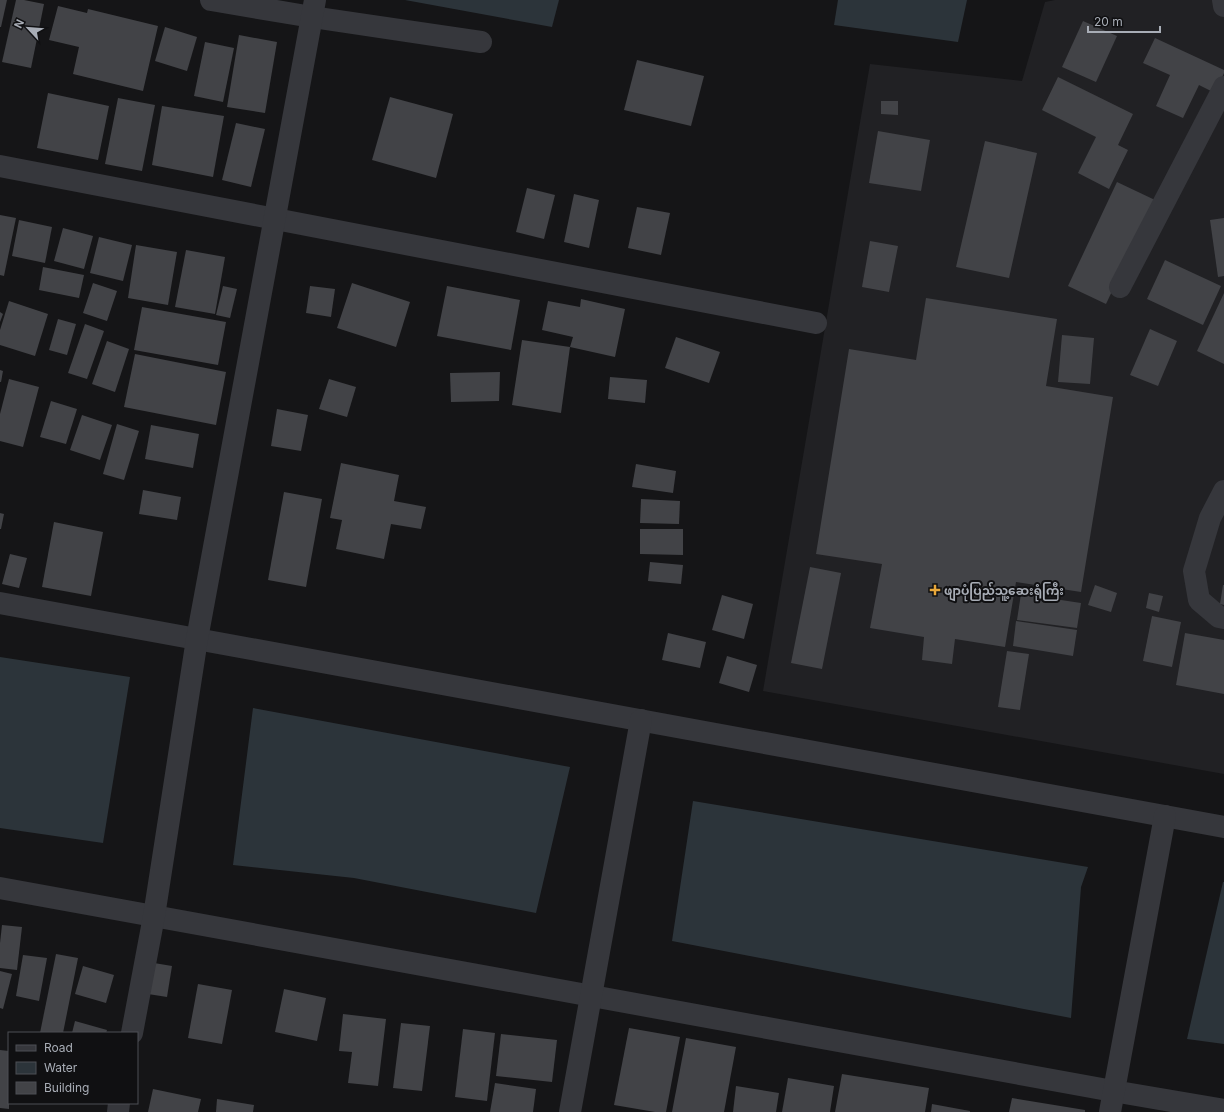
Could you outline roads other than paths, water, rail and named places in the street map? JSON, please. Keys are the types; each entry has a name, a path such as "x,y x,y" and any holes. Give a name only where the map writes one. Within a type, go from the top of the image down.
{"street":[{"path":"211,0 314,9 481,42"},
{"path":"1222,0 1224,6"},
{"path":"132,1032 154,916 197,639 314,9"},
{"path":"1120,287 1224,87"},
{"path":"0,166 816,323"},
{"path":"1224,491 1210,518 1194,571 1199,600 1219,618 1224,618"},
{"path":"0,603 1224,827"},
{"path":"570,1112 641,720"},
{"path":"1112,1102 1165,816"},
{"path":"0,888 590,996 1112,1102 1224,1110"}],"water":[{"path":"405,0 559,0 552,27"},
{"path":"838,0 967,0 958,42 834,25"},
{"path":"0,657 130,677 103,843 0,828"},
{"path":"253,708 570,767 536,913 354,878 233,865"},
{"path":"693,801 1088,867 1081,887 1071,1018 672,941"},
{"path":"1224,882 1224,1044 1187,1039"}],"place":[{"name":"ဖျာပုံပြည်သူ့ဆေးရုံကြီး","path":"935,590"}]}
